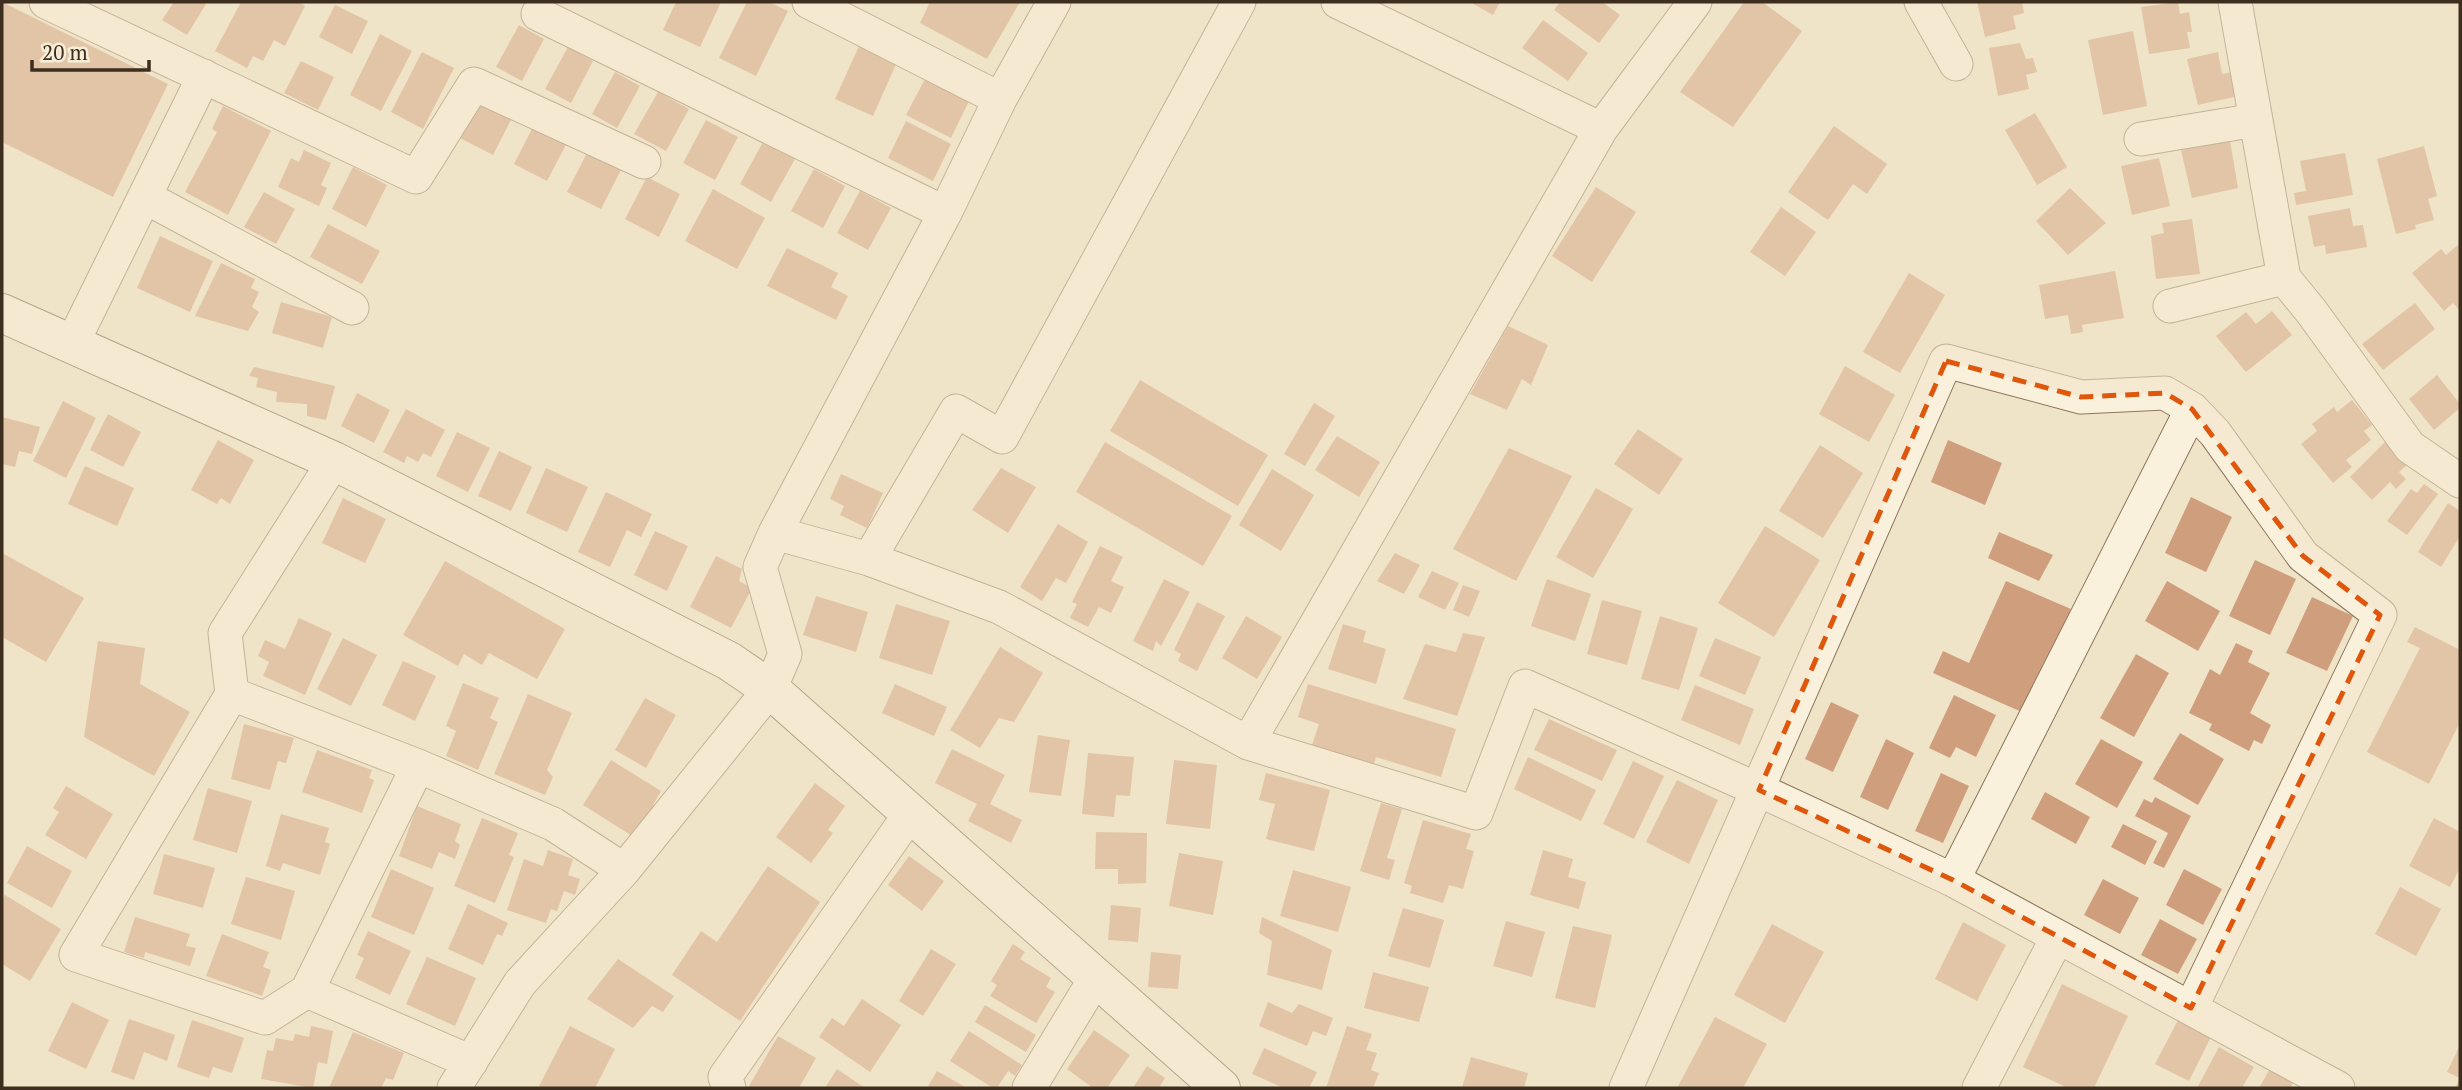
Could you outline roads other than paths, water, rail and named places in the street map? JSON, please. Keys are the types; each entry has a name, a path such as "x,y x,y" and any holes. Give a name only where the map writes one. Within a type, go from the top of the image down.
{"street":[{"path":"46,2 416,177 474,84 644,162"},
{"path":"809,2 1000,99"},
{"path":"307,991 463,1075 520,983 624,870 770,689 785,654 760,567 775,533 945,213 1000,99 1054,2"},
{"path":"869,559 956,411 1002,437 1239,2"},
{"path":"1338,2 1601,129"},
{"path":"1248,743 1601,129 1695,2"},
{"path":"1921,2 1956,64"},
{"path":"2235,2 2284,278 2410,447 2460,481"},
{"path":"538,14 945,213"},
{"path":"72,344 204,76"},
{"path":"2141,139 2256,120"},
{"path":"145,197 352,308"},
{"path":"2169,306 2284,278"},
{"path":"2,313 334,461 729,661 770,689 1221,1088"},
{"path":"1626,1088 1947,361 2081,397 2165,393 2192,409 2215,433 2303,556 2380,615 2192,1008"},
{"path":"1953,880 2192,409"},
{"path":"334,461 225,634 232,694 76,955 265,1018 307,991 418,766"},
{"path":"775,533 869,559 999,607 1248,743 1476,813 1525,686 1953,880 2338,1088"},
{"path":"232,694 418,766 553,824 624,870"},
{"path":"729,1088 725,1077 910,814"},
{"path":"1979,1088 2057,938"},
{"path":"1029,1088 1095,979"}]}
